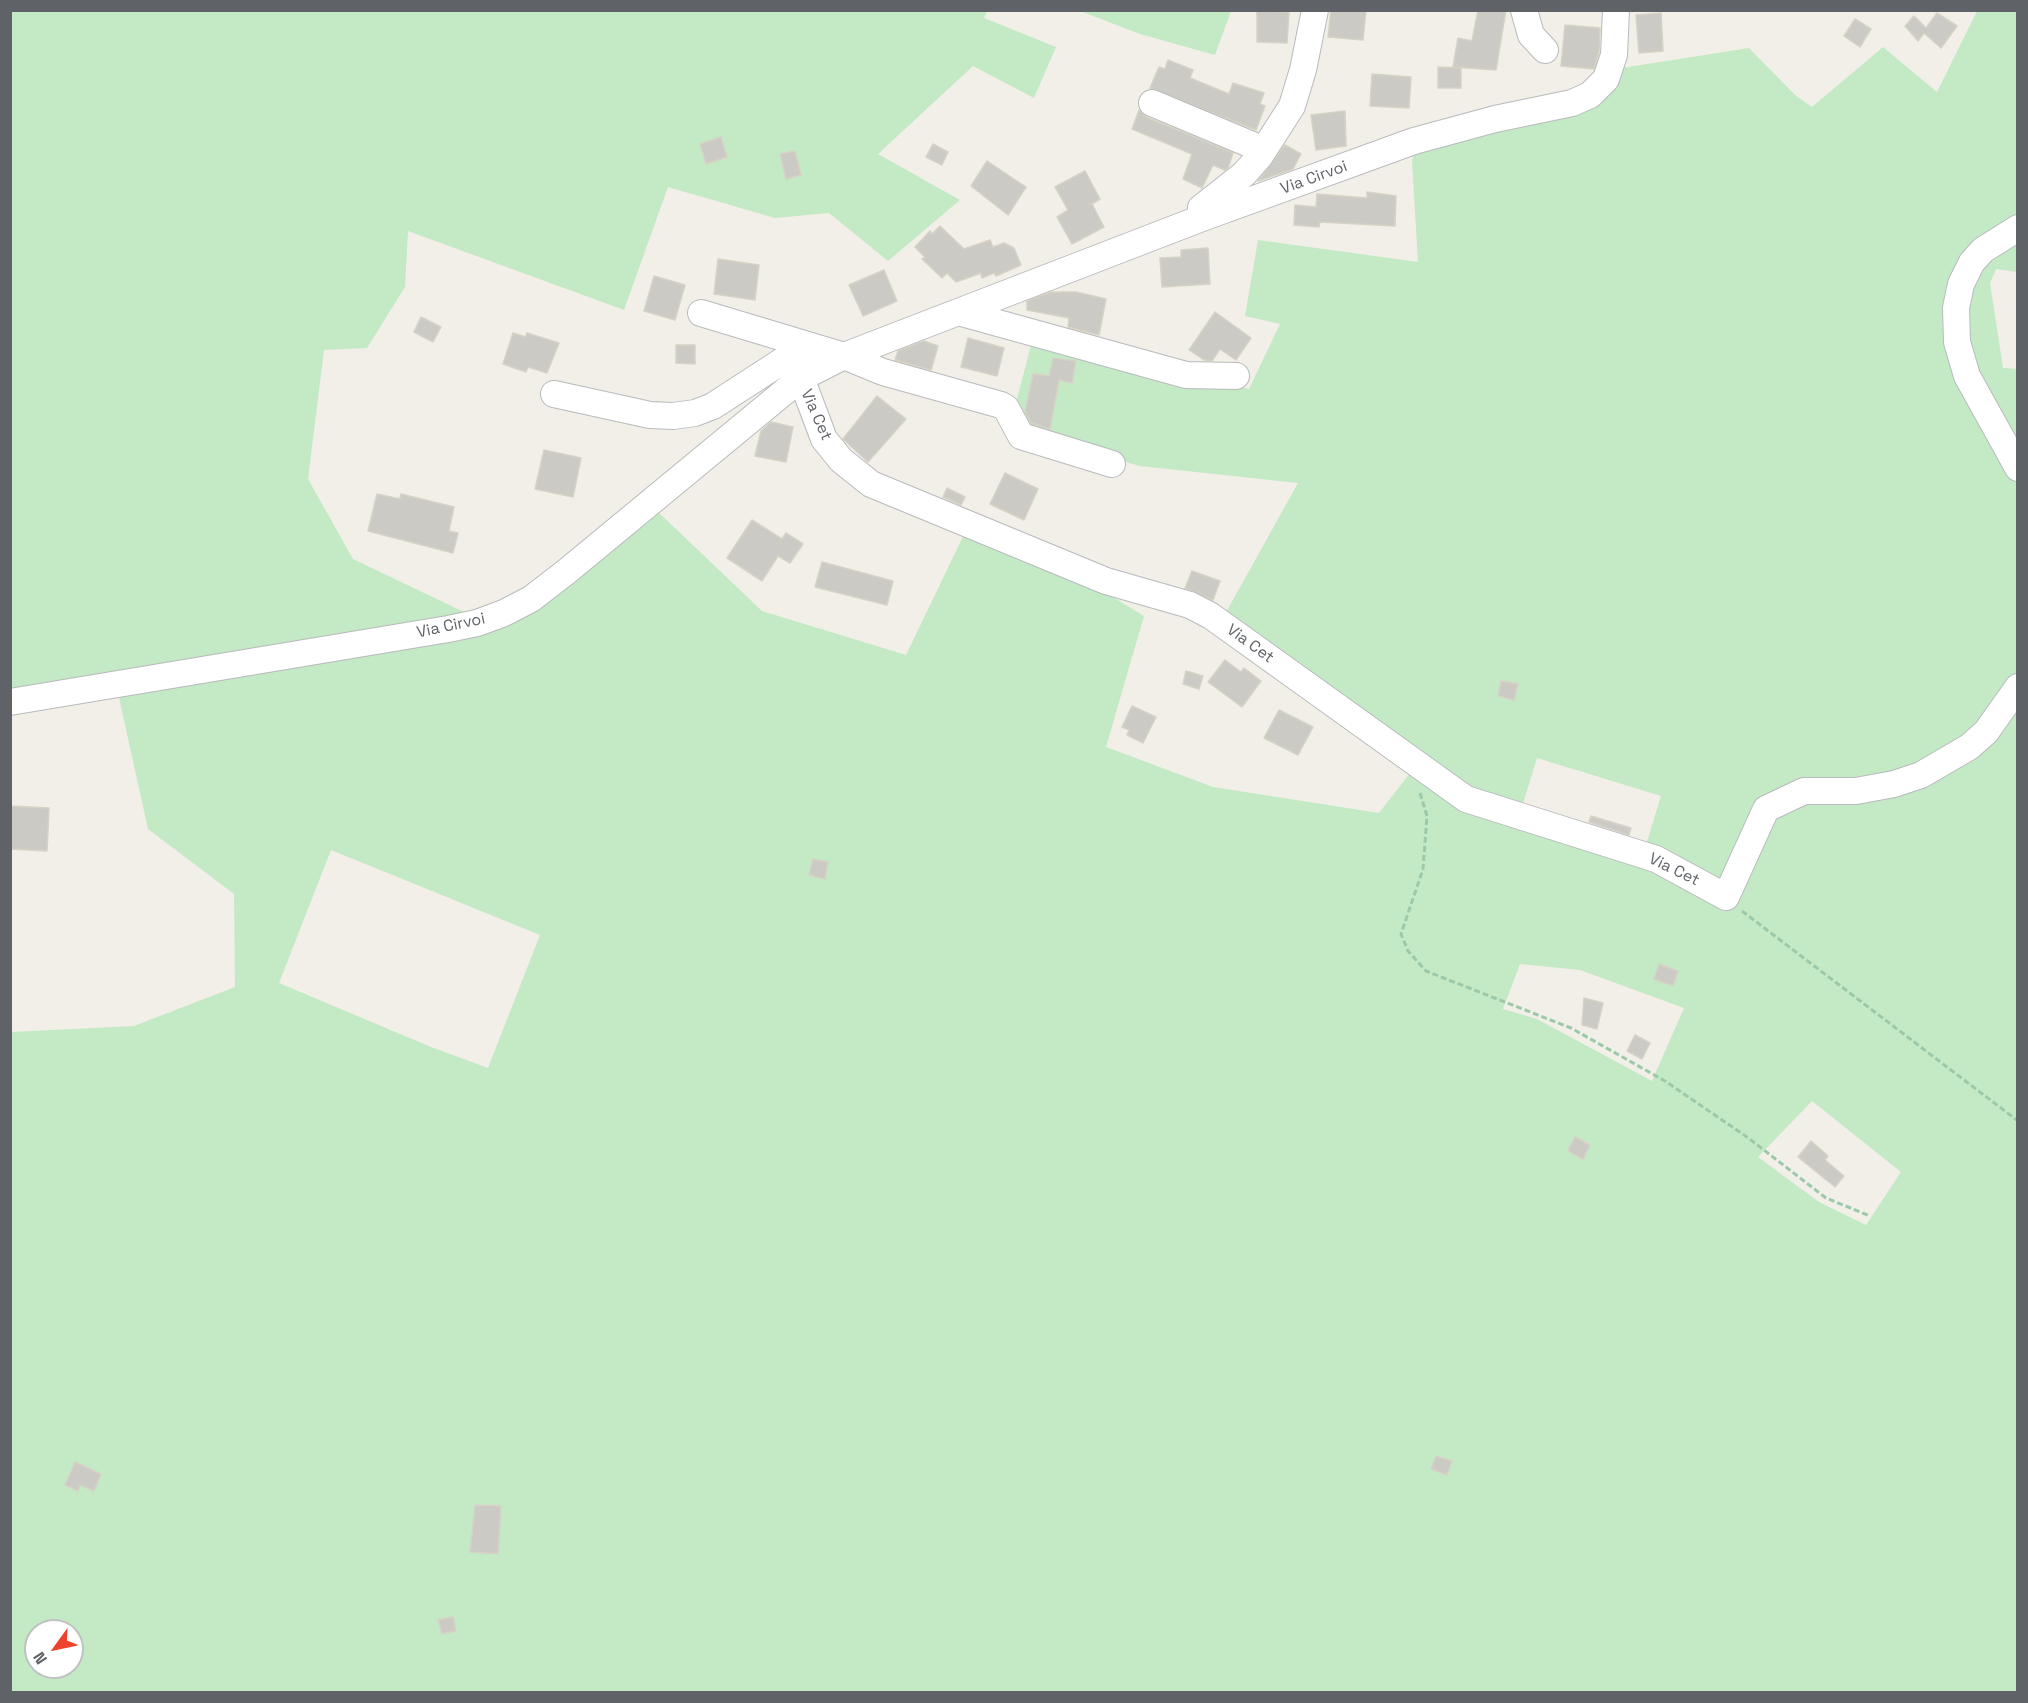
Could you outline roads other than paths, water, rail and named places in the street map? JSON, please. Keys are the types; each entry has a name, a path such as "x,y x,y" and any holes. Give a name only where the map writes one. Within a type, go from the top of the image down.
{"street":[{"path":"1202,218 1201,207 1244,174 1264,150 1292,106 1303,70 1315,10"},
{"path":"1524,10 1531,35 1545,50"},
{"name":"Via Cirvoi","path":"10,702 448,629 477,623 504,613 531,599 566,572 801,378 844,356 1202,218 1414,141 1495,118 1572,103 1590,95 1606,79 1614,55 1616,10"},
{"path":"1152,103 1264,150"},
{"path":"2018,228 1983,250 1972,262 1961,284 1956,308 1957,342 1967,375 2018,468"},
{"path":"958,312 1186,375 1236,376"},
{"path":"701,314 844,356 883,372 1001,405 1006,408 1021,436 1112,464"},
{"path":"554,394 650,415 674,416 695,413 713,406 807,345"},
{"name":"Via Cet","path":"801,378 824,439 842,460 871,484 1106,581 1190,605 1211,616 1466,799 1656,859 1726,897 1766,809 1803,791 1856,791 1921,775 1969,747 1986,732 2018,687"}]}
